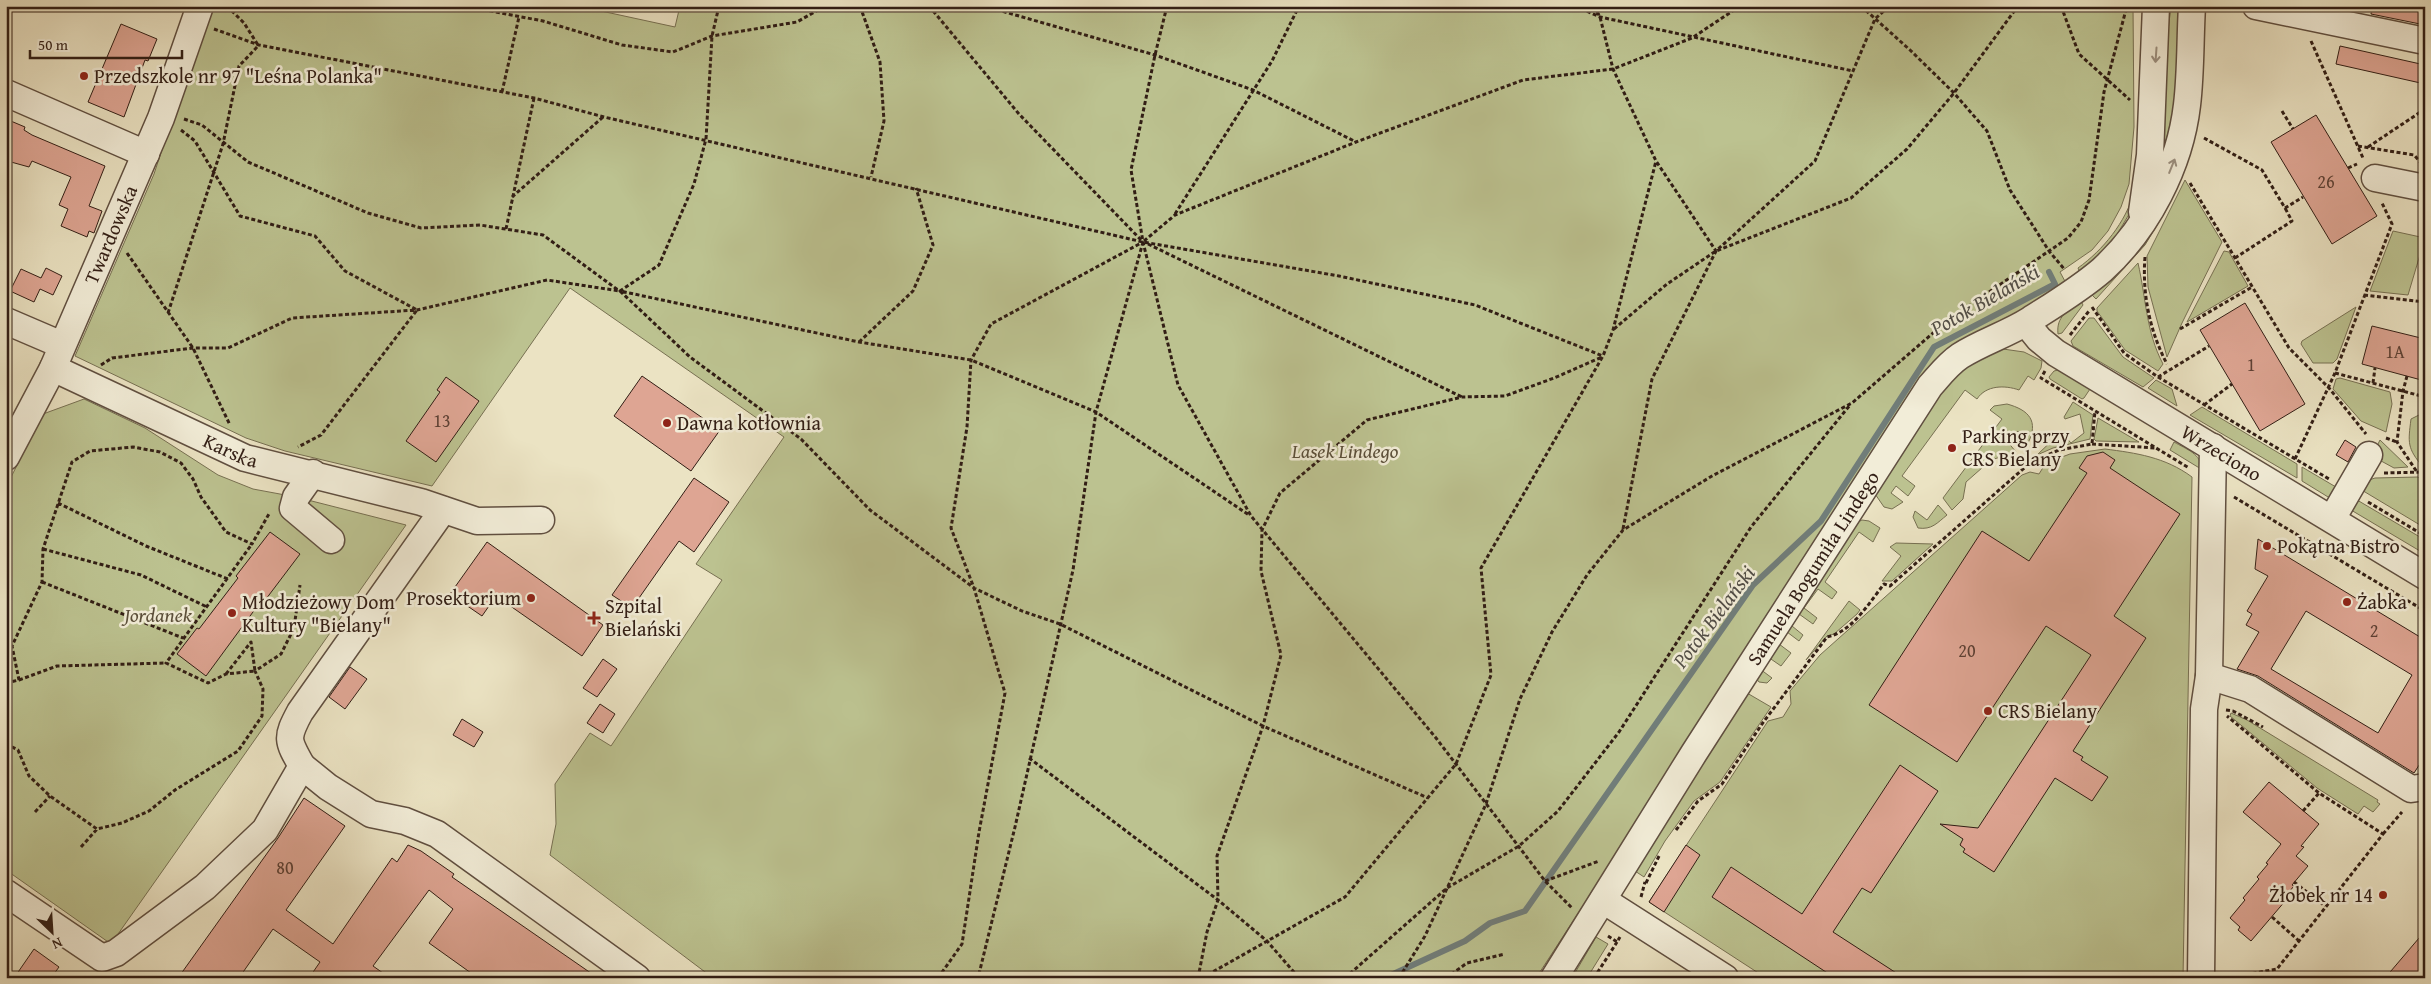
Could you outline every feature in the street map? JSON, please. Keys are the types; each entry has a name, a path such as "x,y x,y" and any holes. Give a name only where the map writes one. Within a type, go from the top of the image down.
{"street":[{"path":"2141,224 2150,155 2156,6"},
{"name":"Samuela Bogumiła Lindego","path":"1554,978 1699,745 1930,386 1959,357 2026,323 2079,289 2110,262 2141,224 2165,181 2178,150 2182,134 2187,104 2192,6"},
{"path":"2256,6 2425,41"},
{"name":"Twardowska","path":"6,457 57,357 206,17"},
{"path":"6,93 146,154"},
{"path":"2373,178 2425,188"},
{"name":"Karska","path":"6,321 57,357 77,380 257,460 313,473 432,506 477,521 541,520"},
{"name":"Wrzeciono","path":"2026,323 2039,339 2056,353 2425,576"},
{"path":"2201,978 2204,709 2210,676 2213,447"},
{"path":"2332,519 2369,455"},
{"path":"313,473 296,497 292,508 331,540"},
{"path":"432,506 300,712 289,732 290,746 302,766 328,787 371,814 405,820 437,834 637,978"},
{"path":"2210,676 2250,689 2411,789 2425,787"},
{"path":"6,893 102,958 116,952 205,887 265,830 302,766"},
{"path":"1603,900 1725,978"}],"path":[{"path":"227,6 244,23 258,45"},
{"path":"464,6 543,21 622,45 673,52 712,36 796,22 825,6"},
{"path":"620,291 659,266 694,184 706,139 712,36 719,6"},
{"path":"860,6 880,62 884,121 871,177"},
{"path":"929,6 1019,114 1143,242 1462,397"},
{"path":"984,6 1155,55 1253,90 1356,142"},
{"path":"1168,6 1155,55 1130,170 1143,242 1178,385 1251,516 1456,764 1545,881 1588,924"},
{"path":"938,978 962,944 979,832 1005,693 974,588 950,528 967,426 972,360 991,324 1143,242 1175,215 1272,61 1299,6"},
{"path":"1575,6 1600,17 1853,71"},
{"path":"1594,6 1600,17 1613,69 1656,160 1716,251"},
{"path":"1175,215 1356,142 1523,80 1613,69 1692,38 1740,6"},
{"path":"1860,6 1910,50 1954,93 1986,131 2010,190 2049,251 2079,289 2124,353 2158,377 2425,536"},
{"path":"1613,330 1667,284 1716,251 1814,161 1875,19 1889,6"},
{"path":"1623,530 1652,378 1716,251 1851,198 1907,149 1954,93 2018,6"},
{"path":"2061,6 2079,54 2136,105"},
{"path":"1345,978 1447,888 1519,846 1558,812 1619,732 1751,527 1852,403 1947,321 2068,238 2081,222 2089,200 2096,135 2107,79 2126,6"},
{"path":"502,92 519,16"},
{"path":"2295,459 2329,388 2392,224 2300,16"},
{"path":"206,17 258,45 534,98 604,117 916,187 1143,242 1339,276 1475,304 1603,356"},
{"path":"168,312 224,144 239,66 258,45"},
{"path":"506,230 511,197 534,98"},
{"path":"2368,148 2425,109"},
{"path":"2282,111 2293,129"},
{"path":"511,197 604,117"},
{"path":"179,119 186,119 202,125 248,162 368,213 421,228 480,226 543,235 620,291 690,357 800,439 870,510 974,588 1022,611 1060,624 1263,726 1428,798"},
{"path":"176,126 195,141 240,216 315,236 345,271 417,310"},
{"path":"2203,137 2262,170 2292,221 2235,258"},
{"path":"2357,146 2414,155 2425,166"},
{"path":"1200,978 1345,897 1456,764 1491,675 1481,568 1603,356 1613,330 1656,160"},
{"path":"2187,177 2289,348 2329,388 2366,432 2369,455 2377,473 2425,472"},
{"path":"859,342 913,291 933,245 916,187"},
{"path":"2285,208 2304,196"},
{"path":"978,978 1015,827 1029,758 1073,570 1096,412 1143,242"},
{"path":"2146,249 2143,282 2152,326 2158,346 2167,364"},
{"path":"126,251 193,348 257,460 321,435 417,310"},
{"path":"77,380 112,358 193,348 228,348 292,318 417,310 547,280 620,291 859,342 972,360 1096,412 1251,516"},
{"path":"2180,329 2252,287"},
{"path":"2364,295 2425,302"},
{"path":"2158,377 2209,346"},
{"path":"1200,978 1207,932 1218,900 1217,856 1263,726 1282,655 1261,572 1262,530 1280,493 1367,420 1462,397 1505,396 1554,378 1603,356"},
{"path":"2373,383 2375,368"},
{"path":"2335,373 2425,397"},
{"path":"2407,376 2403,391 2397,442 2418,472"},
{"path":"2204,404 2232,384"},
{"path":"1398,978 1425,936 1486,804 1520,699 1552,632 1588,575 1623,530 1712,476 1852,403"},
{"path":"2092,444 2095,411"},
{"path":"1672,834 1698,801 1722,784 1762,724 1827,637 1835,636 1860,615 1884,584 1890,586 2031,462 2059,450 2092,444 2157,448"},
{"path":"19,680 12,646 42,582 43,549 72,462 90,452 133,447 160,452 181,463 193,479 201,497 226,532 252,544"},
{"path":"58,503 146,546 228,580"},
{"path":"166,664 183,638 228,580 275,504 292,508"},
{"path":"43,549 141,576 207,607"},
{"path":"42,582 183,638"},
{"path":"6,683 57,666 166,664 208,683 226,674 255,671 281,654 294,628 300,584"},
{"path":"81,847 97,829 122,823 149,812 175,790 238,751 262,716 263,688 255,671 251,642 226,674"},
{"path":"2204,709 2221,710 2319,794 2383,834"},
{"path":"6,744 18,750 29,776 50,796 97,829"},
{"path":"1029,758 1218,900 1267,941 1299,978"},
{"path":"2303,811 2319,794"},
{"path":"35,812 50,796"},
{"path":"2227,978 2277,969 2325,906 2402,812"},
{"path":"1646,883 1663,849"},
{"path":"2294,882 2325,906"},
{"path":"2272,917 2298,940"},
{"path":"1594,978 1617,942"},
{"path":"1446,978 1467,963 1505,954"}],"green space":[{"name":"Lasek Lindego","path":"209,6 578,6 675,27 680,6 2133,6 2134,127 2129,184 2121,207 2108,231 2092,250 2060,272 2067,285 1970,339 1607,869 1536,978 713,978 550,855 556,824 555,784 590,733 611,746 722,580 696,564 784,437 570,288 432,486 285,451 246,438 75,356 154,174"},
{"path":"2171,6 2180,6 2176,101 2166,141 2163,137 2167,38"},
{"path":"2141,99 2139,137 2139,100"},
{"path":"2139,137 2137,171 2135,185"},
{"path":"2185,155 2165,212 2145,245 2096,299 2091,294"},
{"path":"2185,180 2222,242 2167,357 2148,287 2147,256"},
{"path":"2135,185 2134,206 2113,241 2081,275 2078,268 2105,244 2125,214"},
{"path":"2393,231 2425,238 2408,295 2370,291"},
{"path":"2224,251 2229,252 2248,286 2187,322"},
{"path":"2138,263 2153,340 2163,364 2158,371 2125,350 2097,311 2097,308"},
{"path":"2081,301 2083,305 2062,333 2058,334 2061,318"},
{"path":"2356,307 2337,359 2333,363 2313,363 2301,344 2302,341"},
{"path":"2089,318 2094,318 2123,357 2154,378 2143,387 2073,346 2071,341"},
{"path":"2003,349 2024,352 2042,361 2041,368 2034,380 2028,376 2019,390 2008,387 1996,387 1985,391 1977,399 1965,390 1902,476 1915,486 1908,496 1896,486 1891,493 1903,502 1892,509 1884,507 1873,491 1938,394 1975,358"},
{"path":"2058,370 2090,389 2084,398 2082,399 2050,379 2049,377 2054,371"},
{"path":"2340,378 2390,392 2392,404 2386,432 2361,421 2333,389 2336,379"},
{"path":"2156,380 2172,389 2177,406 2148,388"},
{"name":"Jordanek","path":"84,399 145,428 218,475 253,489 296,497 406,525 111,944 6,870 6,487 43,414"},
{"path":"2425,399 2425,467 2423,467 2411,450 2409,434 2411,419 2421,414"},
{"path":"2073,402 2093,415 2090,439 2053,448 2037,455 2061,432 2071,443 2084,433 2080,414 2065,419 2064,417"},
{"path":"2007,404 2015,406 2030,418 2032,428 2028,443 2018,431 2007,441 2016,452 1991,460 1966,482 1963,499 1952,510 1943,498 2002,419 1990,410 1994,406"},
{"path":"2202,407 2297,464 2297,478 2190,415"},
{"path":"2098,418 2139,442 2096,441 2094,439"},
{"path":"2380,440 2408,467 2394,468 2372,456"},
{"path":"2174,442 2199,459 2201,469 2170,450"},
{"name":"CRS Bielany","path":"2105,449 2139,454 2161,460 2192,477 2183,978 1766,978 1649,902 1768,721 1783,717 1791,704 1790,691 1820,655 2022,475 2030,472 2039,474 2044,466 2043,464 2070,454"},
{"path":"2302,467 2341,490 2333,500 2302,481"},
{"path":"2418,477 2425,483 2425,528 2360,489 2363,482 2375,478"},
{"path":"2352,497 2425,540 2425,554 2346,507"},
{"path":"1938,505 1947,515 1931,527 1918,528 1913,517 1915,511 1927,520"},
{"path":"1862,520 1869,521 1880,528 1873,542 1859,532 1825,582 1837,592 1832,599 1818,589 1804,608 1817,618 1813,624 1799,614 1792,626 1803,635 1799,641 1787,632 1779,644 1791,653 1781,666 1768,657 1760,669 1772,678 1767,683 1759,682 1756,678 1757,671 1850,526"},
{"path":"1896,543 1933,544 1892,581 1882,581 1901,556 1890,547"},
{"path":"1849,601 1860,610 1834,634 1827,636 1806,660"},
{"path":"1747,693 1771,707 1720,782 1694,801 1665,841 1644,877 1635,871"},
{"path":"2231,713 2247,720 2378,800 2377,802 2380,804 2373,812 2364,806 2358,814 2317,788 2230,716"},
{"path":"1596,937 1608,944 1587,978 1572,978"}],"building":[{"path":"2372,6 2425,6 2425,25 2371,14"},
{"path":"121,24 157,39 148,61 145,60 124,117 88,102"},
{"path":"2340,46 2425,65 2425,84 2336,64"},
{"path":"2316,115 2377,216 2332,244 2271,142"},
{"path":"6,119 25,127 24,130 32,135 105,166 89,206 102,211 94,233 89,231 87,237 61,226 68,209 59,205 71,177 32,161 29,167 11,162 6,171"},
{"path":"46,268 62,276 53,295 40,289 34,302 10,291 21,269 41,278"},
{"path":"2245,303 2305,404 2260,431 2200,330"},
{"path":"2372,326 2425,339 2425,381 2362,364"},
{"name":"Dawna kotłownia","path":"642,376 720,430 691,471 614,416"},
{"path":"446,377 479,401 436,462 406,441 440,392 437,390"},
{"path":"2345,440 2356,447 2348,462 2336,455"},
{"path":"2103,452 2115,460 2110,468 2180,514 2114,616 2146,638 2073,751 2083,757 2081,760 2108,777 2092,801 2055,778 1994,872 1963,852 1965,849 1960,845 1963,839 1940,824 1978,828 2091,655 2046,626 1957,762 1869,705 1982,531 2029,561 2087,473 2079,468 2087,456"},
{"path":"694,478 729,502 694,552 679,541 632,608 612,595"},
{"name":"Młodzieżowy Dom Kultury \"Bielany\"","path":"270,532 300,554 266,599 264,597 206,676 177,654 197,628 199,629 238,578 236,576"},
{"path":"2258,539 2425,640 2425,756 2414,773 2258,676 2237,669 2259,632 2246,625 2252,614 2247,611 2268,576 2255,569","holes":["2306,611 2412,675 2378,733 2271,669"]},
{"name":"Prosektorium","path":"487,542 603,625 582,656 496,596 482,616 450,594"},
{"path":"603,659 617,669 597,697 583,688"},
{"path":"350,667 367,679 345,709 329,697"},
{"path":"600,704 615,714 603,733 587,723"},
{"path":"462,719 483,732 474,747 453,735"},
{"path":"1900,765 1938,791 1871,893 1862,888 1833,932 1904,978 1835,978 1712,897 1731,867 1802,914"},
{"path":"2269,782 2319,824 2301,846 2304,847 2296,856 2308,866 2283,899 2286,900 2251,941 2238,930 2240,927 2230,918 2245,900 2243,898 2259,879 2257,877 2281,844 2243,812"},
{"path":"304,798 345,826 286,910 333,944 392,858 397,862 408,845 421,851 454,874 452,877 598,978 478,978 429,943 453,909 429,890 373,966 390,978 309,978 320,962 273,929 239,978 178,978 278,838"},
{"path":"1686,845 1700,855 1664,912 1649,902"},
{"path":"2425,931 2425,978 2385,978"},
{"path":"34,949 59,967 51,978 14,978"}],"waterway":[{"name":"Potok Bielański","path":"1390,978 1391,975 1465,941 1490,923 1525,911 1753,585 1821,521 1934,347 2055,284 2049,272"}],"place":[{"name":"Przedszkole nr 97 \"Leśna Polanka\"","path":"84,76"},
{"name":"Dawna kotłownia","path":"667,423"},
{"name":"Parking przy CRS Bielany","path":"1952,448"},
{"name":"Pokątna Bistro","path":"2267,546"},
{"name":"Prosektorium","path":"531,598"},
{"name":"Żabka","path":"2347,602"},
{"name":"Młodzieżowy Dom Kultury \"Bielany\"","path":"232,613"},
{"name":"Szpital Bielański","path":"594,618"},
{"name":"CRS Bielany","path":"1988,711"},
{"name":"Żłobek nr 14","path":"2383,895"}]}
